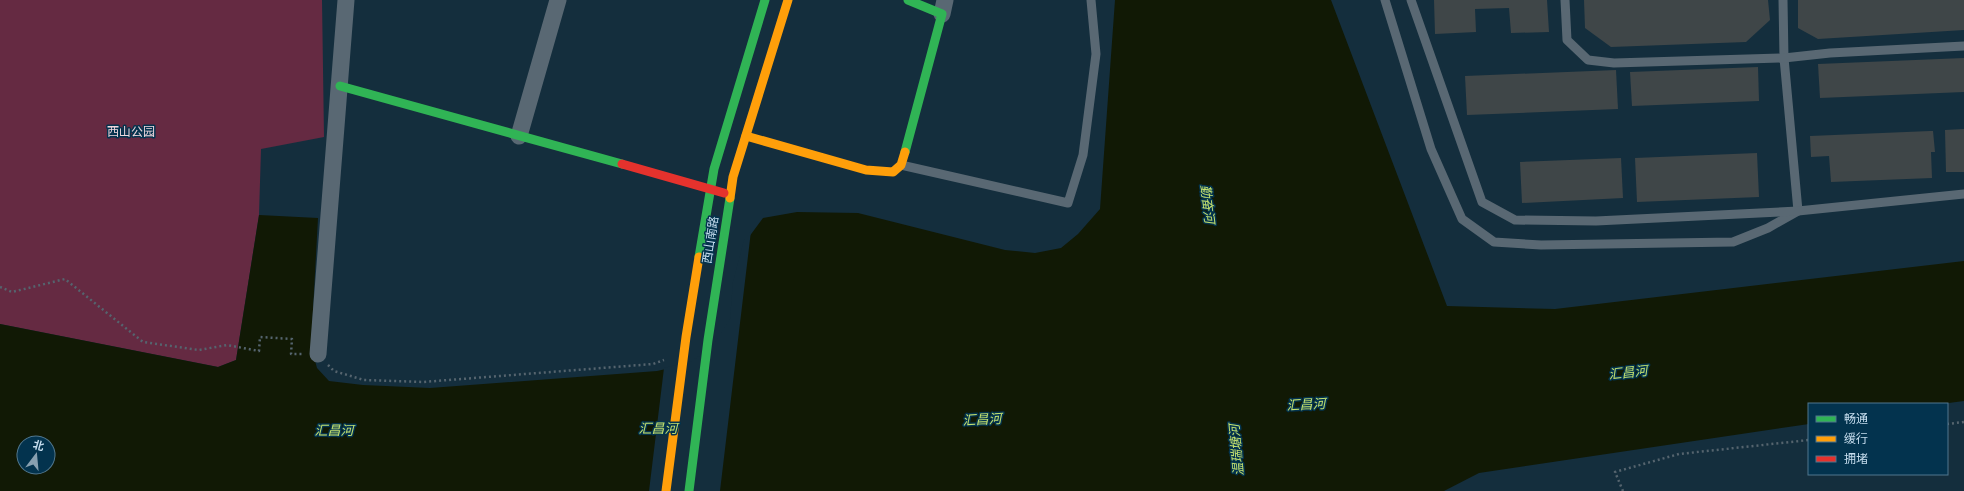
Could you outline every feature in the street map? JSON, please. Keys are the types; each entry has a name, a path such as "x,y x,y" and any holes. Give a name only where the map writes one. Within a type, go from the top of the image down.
{"main road":[{"name":"西山南路","path":"666,491 686,337 714,169 765,0"},
{"name":"西山南路","path":"689,491 708,340 733,177 788,0"},
{"path":"746,136 866,170 893,172 901,165 944,7 908,0"},
{"path":"340,86 731,195"}],"street":[{"path":"318,354 346,0"},
{"path":"519,136 558,0"}],"lane":[{"path":"901,165 1068,203 1083,155 1096,54 1091,0"},
{"path":"1385,0 1431,149 1462,219 1494,242 1541,245 1733,242 1768,228 1798,211"},
{"path":"1411,0 1482,202 1515,220 1596,221 1798,211 1964,194"},
{"path":"1565,0 1567,40 1588,60 1614,63 1784,58 1830,53 1964,46"},
{"path":"1782,0 1784,58 1798,211"}],"path":[{"path":"0,287 12,292 65,279 143,342 199,350 227,345 258,352 260,337 292,339 291,354 318,354 334,371 364,380 423,382 653,364 670,358"},
{"path":"1948,424 1964,422"},
{"path":"1623,491 1614,472 1679,454 1808,440"}],"green space":[{"name":"西山公园","path":"0,0 322,0 324,137 261,149 259,215 236,360 218,367 0,324"}],"water":[{"path":"1115,0 1331,0 1447,306 1555,309 1964,261 1964,401 1948,403 1808,403 1808,424 1479,473 1444,491 0,491 0,324 218,367 236,360 259,215 318,218 311,346 317,368 329,381 363,385 430,388 657,371 693,363 713,348 732,320 746,241 763,218 797,212 858,213 1005,250 1035,253 1061,248 1078,234 1100,209"}],"pier":[{"path":"751,231 720,491 649,491 664,368 692,361 712,347 730,319 733,282 744,240"}],"building":[{"path":"1434,0 1547,0 1549,32 1511,33 1509,8 1475,9 1476,32 1435,34"},
{"path":"1584,0 1768,0 1770,20 1746,42 1611,47 1585,28"},
{"path":"1798,0 1964,0 1964,30 1818,39 1798,28"},
{"path":"1964,58 1964,92 1820,98 1818,64"},
{"path":"1758,67 1759,101 1632,106 1630,72"},
{"path":"1616,70 1618,109 1467,115 1465,76"},
{"path":"1964,129 1964,172 1946,172 1945,130"},
{"path":"1933,131 1935,152 1931,152 1932,178 1831,182 1829,156 1811,157 1810,136"},
{"path":"1757,153 1759,197 1637,202 1635,158"},
{"path":"1621,158 1623,198 1522,203 1520,162"}],"traffic: fast":[{"path":"699,257 714,169 765,0"},
{"path":"905,152 942,14 908,0"},
{"path":"340,86 622,164"},
{"path":"689,491 708,340 730,198"}],"traffic: slow":[{"path":"730,198 733,177 788,0"},
{"path":"746,136 866,170 893,172 901,165 905,152"},
{"path":"666,491 686,337 699,257"}],"traffic: jam":[{"path":"622,164 724,193"}],"water label":[{"name":"勤奋河","path":"1207,204"},
{"name":"汇昌河","path":"1628,373"},
{"name":"汇昌河","path":"1306,405"},
{"name":"汇昌河","path":"982,420"},
{"name":"汇昌河","path":"658,429"},
{"name":"汇昌河","path":"334,431"},
{"name":"温瑞塘河","path":"1237,450"}]}
